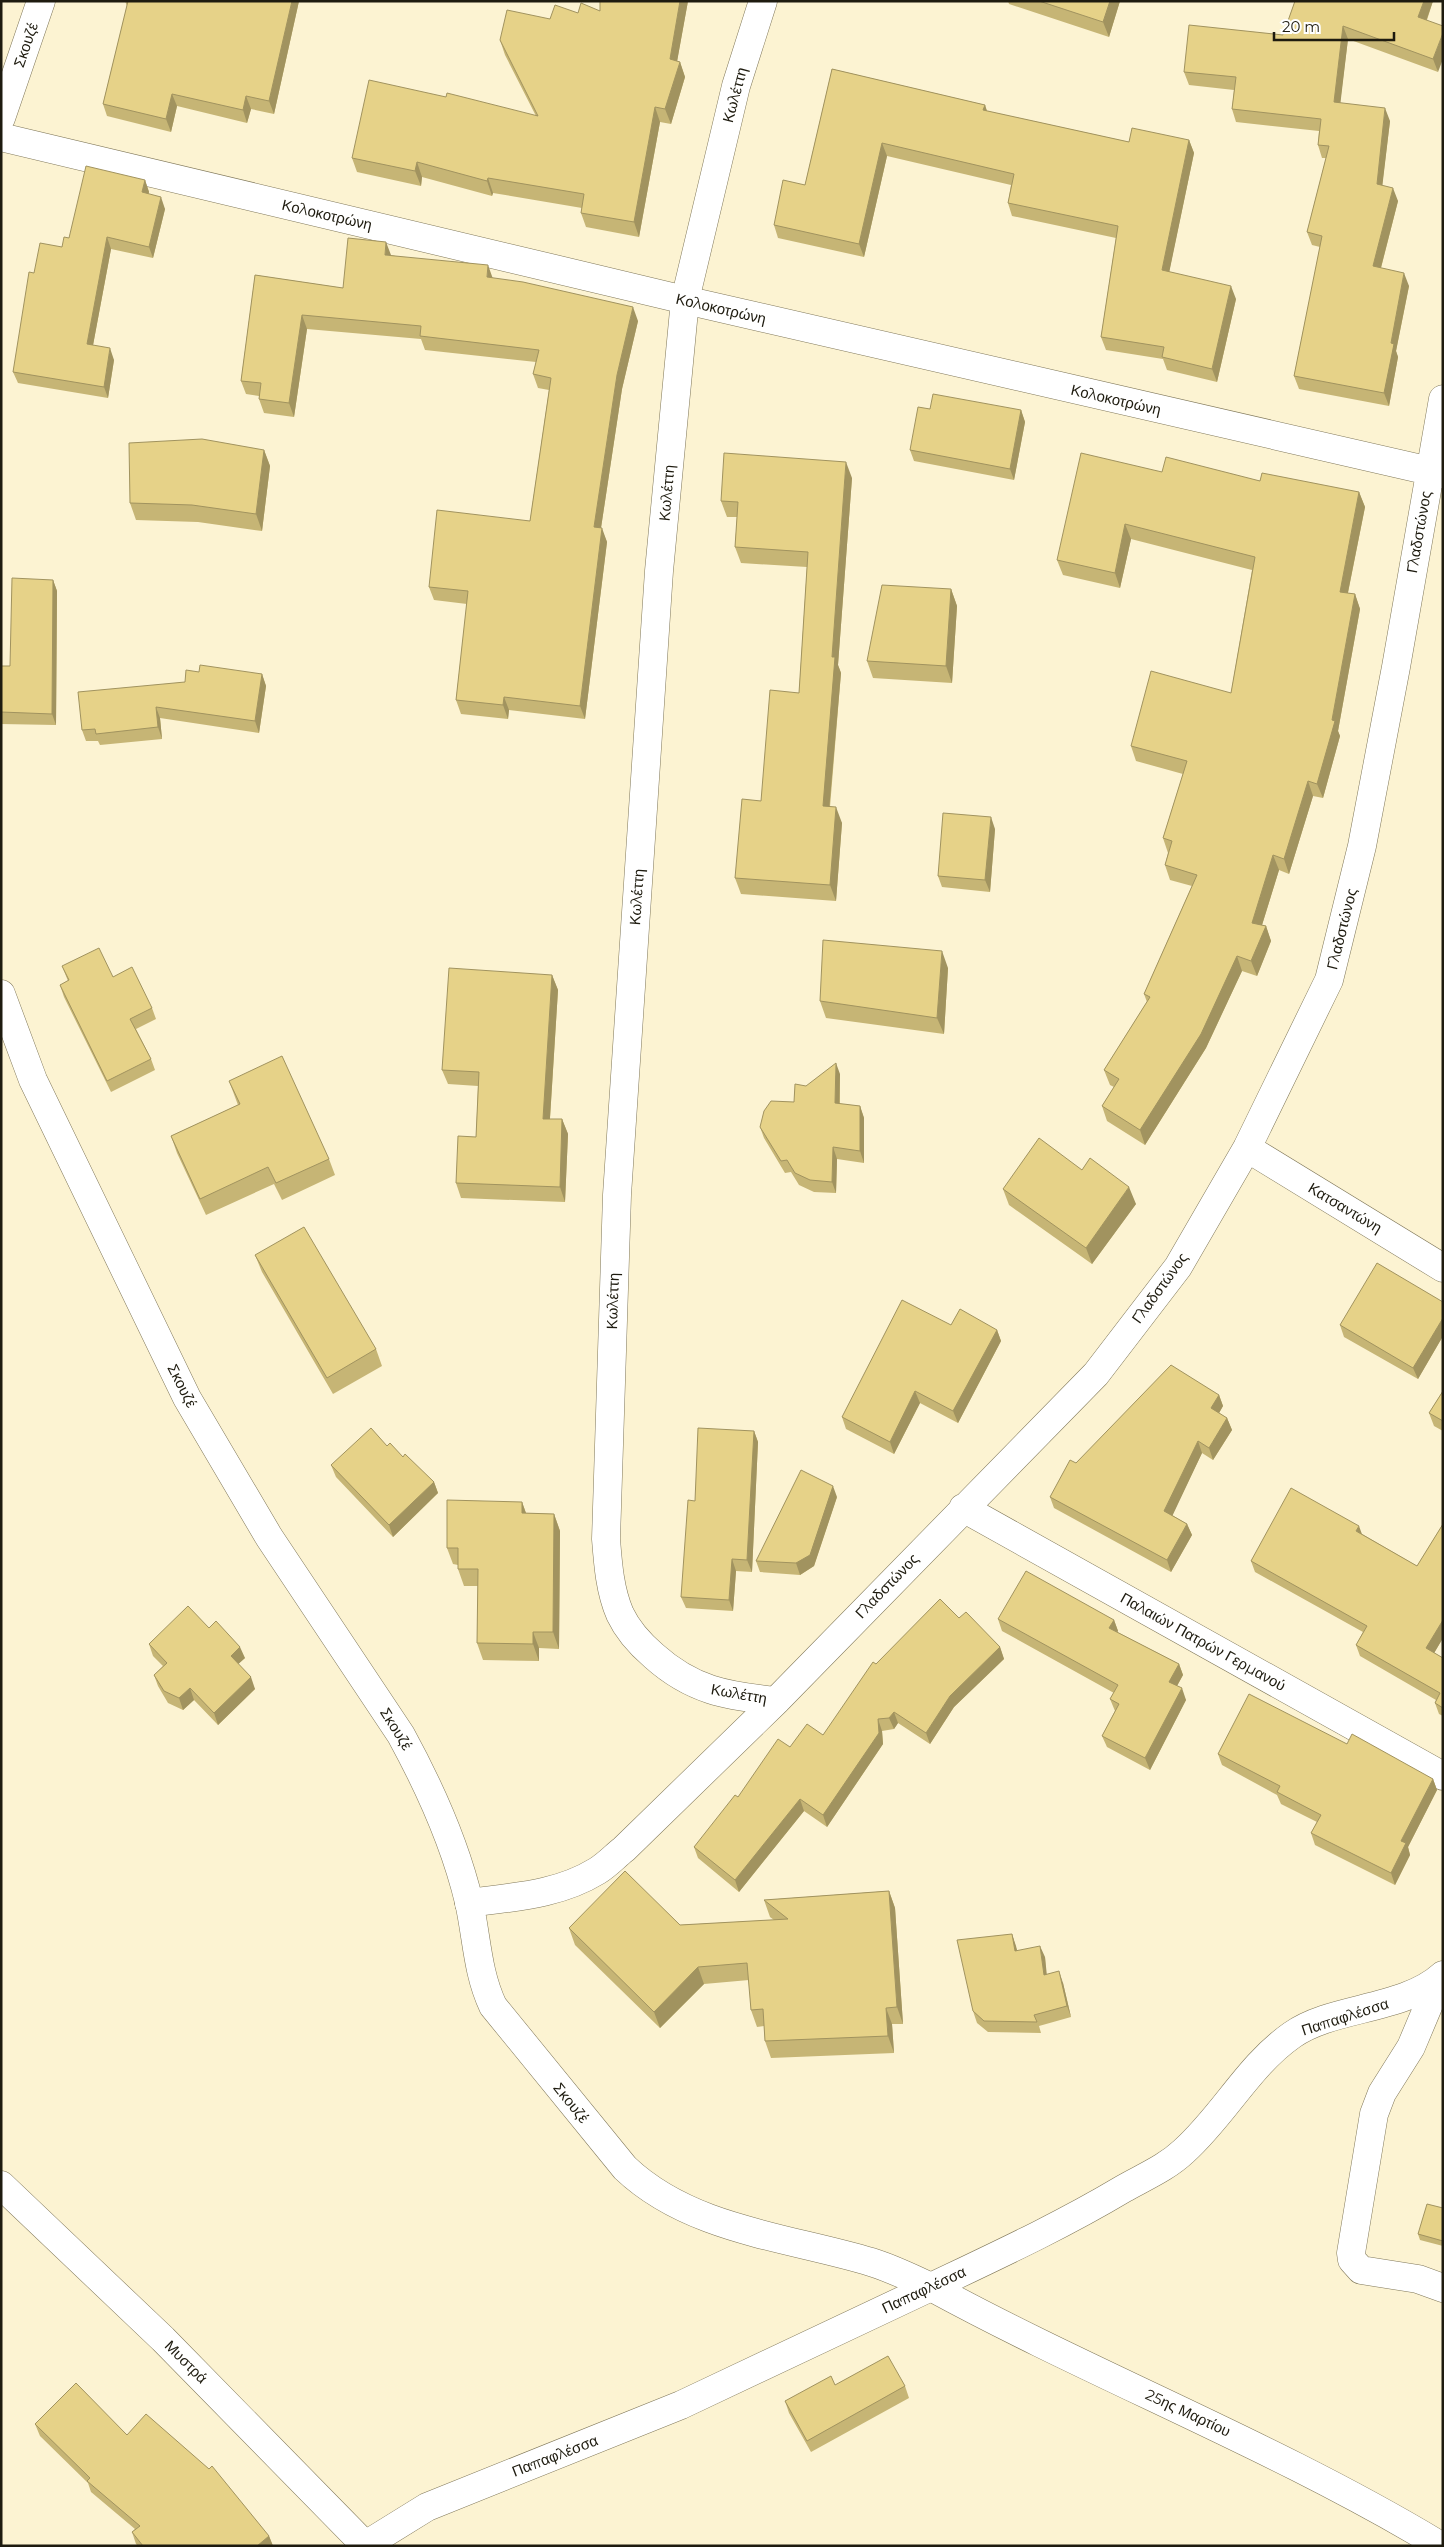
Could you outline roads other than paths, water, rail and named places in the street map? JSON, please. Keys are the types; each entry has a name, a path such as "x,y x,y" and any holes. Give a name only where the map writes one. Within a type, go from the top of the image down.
{"street":[{"name":"Σκουζέ","path":"1,118 41,1"},
{"name":"Κωλέττη","path":"763,1 736,86 685,300 659,570 617,1195 606,1547 608,1572 620,1614 629,1630 648,1651 678,1675 709,1690 726,1695 776,1701"},
{"name":"Κολοκοτρώνη","path":"1,137 685,300 1436,473"},
{"name":"Γλαδστώνος","path":"469,1903 542,1893 568,1885 598,1870 631,1842 776,1701 1096,1374 1178,1267 1247,1148 1329,980 1362,846 1436,473 1443,399"},
{"name":"Σκουζέ","path":"1,994 34,1080 187,1398 269,1537 401,1735 427,1784 446,1830 469,1903 483,1985 493,2006 625,2168 642,2185 684,2209 752,2231 873,2262 931,2287"},
{"name":"Κατσαντώνη","path":"1247,1148 1443,1268"},
{"name":"Παλαιών Πατρών Γερμανού","path":"963,1508 1443,1776"},
{"name":"Παπαφλέσσα","path":"364,2545 427,2508 681,2405 1033,2240 1161,2169 1184,2151 1250,2073 1294,2034 1312,2025 1406,1997 1441,1976"},
{"path":"1441,1976 1411,2047 1378,2101 1374,2114 1351,2253 1352,2260 1361,2270 1418,2279 1443,2288"},
{"name":"Μυστρά","path":"1,2185 164,2339 364,2545"},
{"name":"25ης Μαρτίου","path":"931,2287 1000,2324 1248,2441 1335,2486 1441,2546"}]}
